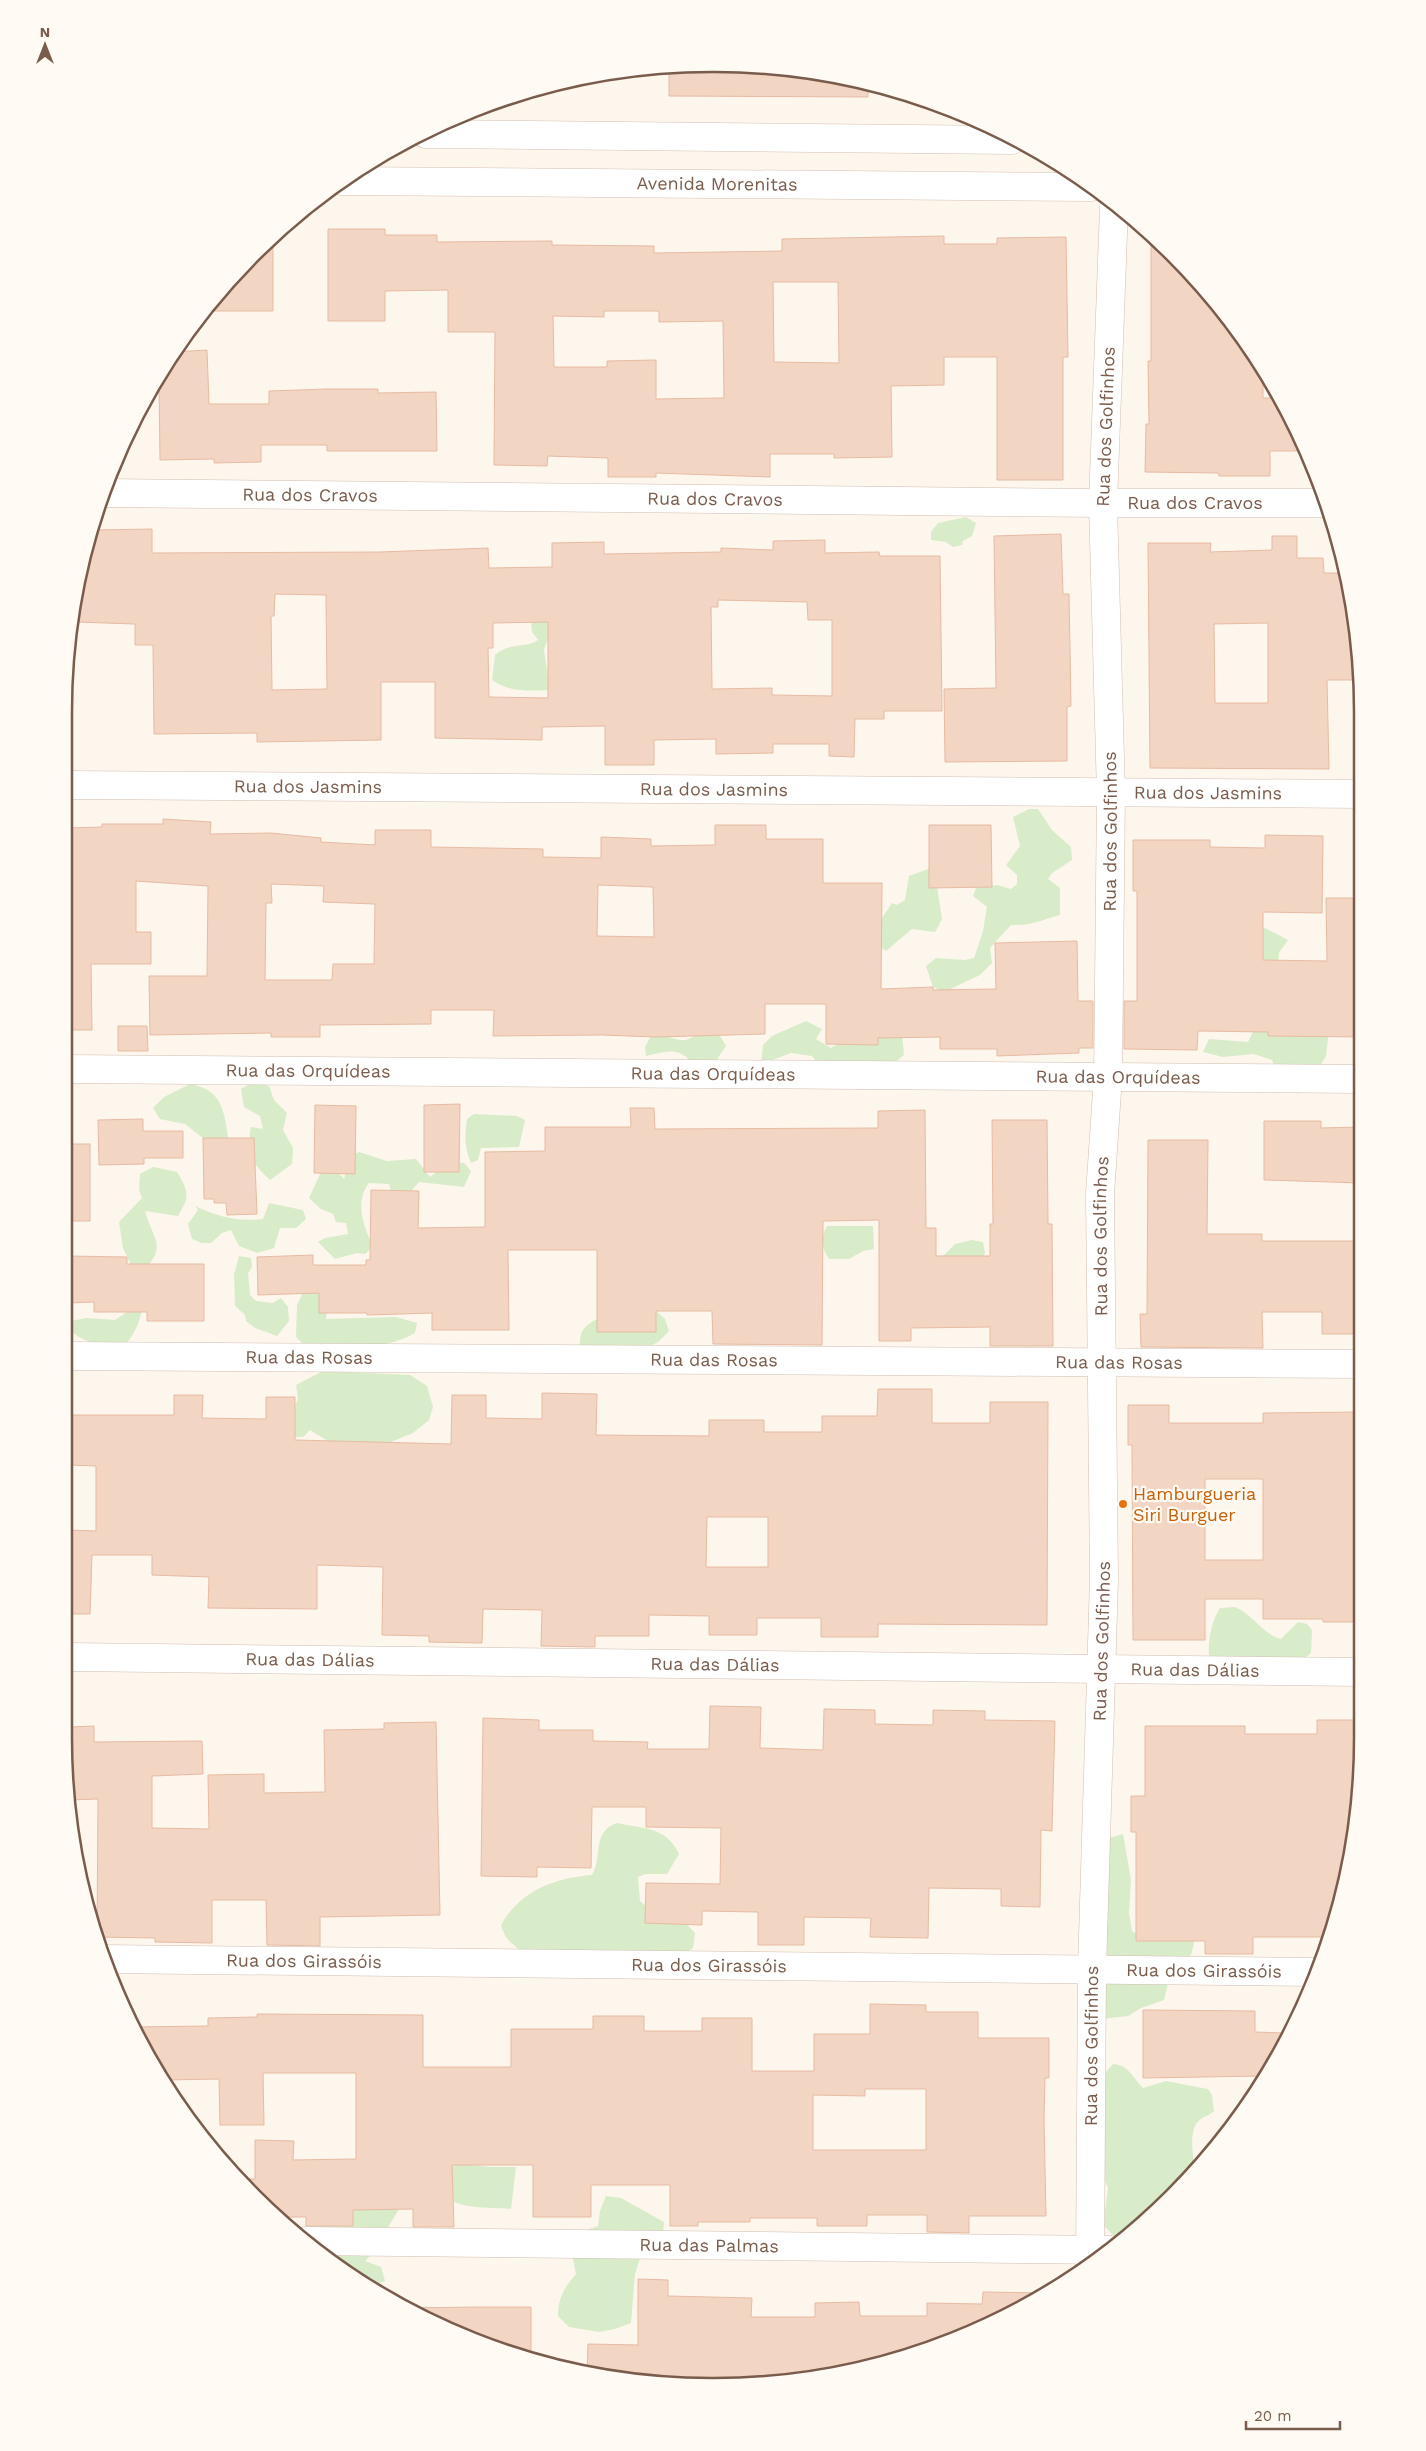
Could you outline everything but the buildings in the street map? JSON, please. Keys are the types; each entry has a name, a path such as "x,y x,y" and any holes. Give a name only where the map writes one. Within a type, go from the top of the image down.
{"street":[{"path":"440,134 998,140"},
{"name":"Avenida Morenitas","path":"354,182 1078,187"},
{"name":"Rua dos Golfinhos","path":"1097,2250 1092,1969 1104,1579 1100,1194 1108,1077 1111,794 1103,503 1114,214"},
{"name":"Rua dos Cravos","path":"111,493 1103,503 1318,503"},
{"name":"Rua dos Jasmins","path":"72,785 1111,794 1354,794"},
{"name":"Rua das Orquídeas","path":"72,1069 1354,1079"},
{"name":"Rua das Rosas","path":"72,1356 1354,1364"},
{"name":"Rua das Dálias","path":"72,1657 1354,1672"},
{"name":"Rua dos Girassóis","path":"112,1959 1309,1972"},
{"name":"Rua das Palmas","path":"317,2241 1091,2255"}],"green space":[{"path":"966,517 976,523 972,536 963,541 962,545 953,547 946,542 931,540 931,532 938,523"},
{"path":"550,602 548,638 544,650 550,690 512,689 492,680 495,655 506,648 533,643 538,640 532,632 531,619"},
{"path":"1029,809 1038,809 1052,830 1071,847 1072,860 1052,873 1048,879 1060,888 1060,915 1031,924 1011,925 990,948 992,963 980,975 944,992 933,987 926,966 936,958 965,960 974,958 983,931 987,907 973,896 976,888 997,885 1011,889 1017,884 1017,875 1006,865 1020,846 1013,817"},
{"path":"931,868 936,880 942,919 935,932 912,929 886,951 873,943 865,914 882,918 892,903 897,905 905,900 909,876"},
{"path":"1265,928 1288,940 1279,953 1275,991 1226,944"},
{"path":"806,1021 822,1029 816,1039 831,1048 844,1040 902,1032 904,1055 890,1066 819,1065 812,1056 791,1053 761,1064 763,1045 772,1036"},
{"path":"1256,1026 1329,1030 1326,1056 1320,1066 1308,1065 1299,1094 1281,1085 1272,1060 1254,1054 1223,1057 1203,1052 1209,1039 1248,1042"},
{"path":"652,1034 683,1040 700,1034 710,1034 720,1036 726,1046 710,1070 695,1067 690,1060 679,1053 668,1052 646,1056 645,1047"},
{"path":"253,1082 269,1086 274,1100 287,1113 283,1130 293,1148 292,1164 270,1180 254,1162 250,1150 251,1127 263,1129 260,1116 244,1107 241,1089"},
{"path":"190,1084 209,1091 215,1096 223,1110 228,1138 213,1146 185,1124 160,1119 153,1108 164,1097"},
{"path":"474,1114 517,1116 525,1120 519,1147 481,1148 478,1160 471,1163 466,1146 466,1130 467,1119"},
{"path":"359,1152 387,1161 416,1159 430,1177 448,1162 464,1163 471,1171 464,1187 419,1182 406,1197 393,1198 389,1184 369,1183 364,1190 361,1206 366,1231 373,1246 365,1254 357,1253 335,1259 318,1242 325,1238 348,1234 346,1223 336,1222 333,1214 321,1209 309,1198 322,1170 331,1165 344,1179 350,1156"},
{"path":"153,1167 177,1172 186,1189 185,1204 178,1216 145,1211 155,1237 157,1250 141,1273 142,1310 136,1328 126,1344 102,1344 82,1339 72,1332 72,1321 87,1318 115,1320 127,1312 134,1300 132,1267 123,1248 119,1222 142,1198 139,1190 140,1174"},
{"path":"269,1203 303,1210 306,1219 296,1228 280,1228 274,1248 257,1253 239,1246 231,1230 222,1233 211,1243 202,1243 192,1239 188,1224 198,1210 195,1206 228,1218 254,1220 263,1219"},
{"path":"827,1226 873,1226 874,1249 863,1251 849,1259 830,1259 825,1252 823,1243"},
{"path":"972,1240 983,1242 985,1252 983,1259 943,1256 955,1244"},
{"path":"239,1256 251,1258 252,1267 248,1273 250,1295 256,1301 273,1303 281,1298 288,1307 289,1321 277,1336 255,1328 246,1321 245,1315 235,1306 234,1275"},
{"path":"306,1286 324,1288 328,1299 326,1319 396,1317 417,1323 415,1333 403,1339 376,1345 347,1347 304,1345 296,1337 297,1305"},
{"path":"651,1306 665,1319 669,1331 658,1342 644,1349 579,1350 581,1334 585,1327 592,1322 601,1317 622,1311"},
{"path":"323,1371 410,1375 427,1386 433,1407 429,1420 413,1433 388,1443 328,1441 310,1430 303,1437 285,1437 298,1398 296,1385"},
{"path":"1235,1607 1269,1634 1281,1639 1298,1622 1307,1624 1312,1630 1311,1653 1305,1658 1210,1660 1209,1640 1217,1613 1220,1608"},
{"path":"617,1823 661,1833 674,1845 679,1854 667,1874 645,1874 638,1877 640,1901 646,1906 678,1915 695,1933 693,1948 686,1953 520,1950 513,1945 501,1925 509,1913 518,1903 539,1888 564,1879 592,1875 604,1832"},
{"path":"1123,1834 1131,1880 1129,1913 1132,1931 1149,1941 1160,1931 1197,1931 1191,1955 1172,1966 1164,2000 1141,2008 1128,2016 1084,2021 1102,1840"},
{"path":"1113,2064 1118,2065 1127,2069 1143,2088 1166,2081 1208,2089 1212,2095 1214,2111 1196,2124 1192,2136 1193,2162 1166,2191 1115,2237 1103,2225 1108,2188 1098,2167 1097,2082"},
{"path":"454,2163 490,2167 516,2167 511,2209 465,2205 448,2199 442,2194"},
{"path":"606,2196 621,2198 664,2222 663,2236 641,2255 635,2274 631,2323 599,2332 569,2327 558,2316 558,2310 562,2294 576,2274 573,2259 565,2246 584,2231 598,2226 600,2211"},
{"path":"401,2206 371,2255 365,2261 381,2267 385,2281 378,2284 357,2271 306,2232 310,2226 313,2211"}],"place":[{"name":"Hamburgueria Siri Burguer","path":"1123,1504"}]}
